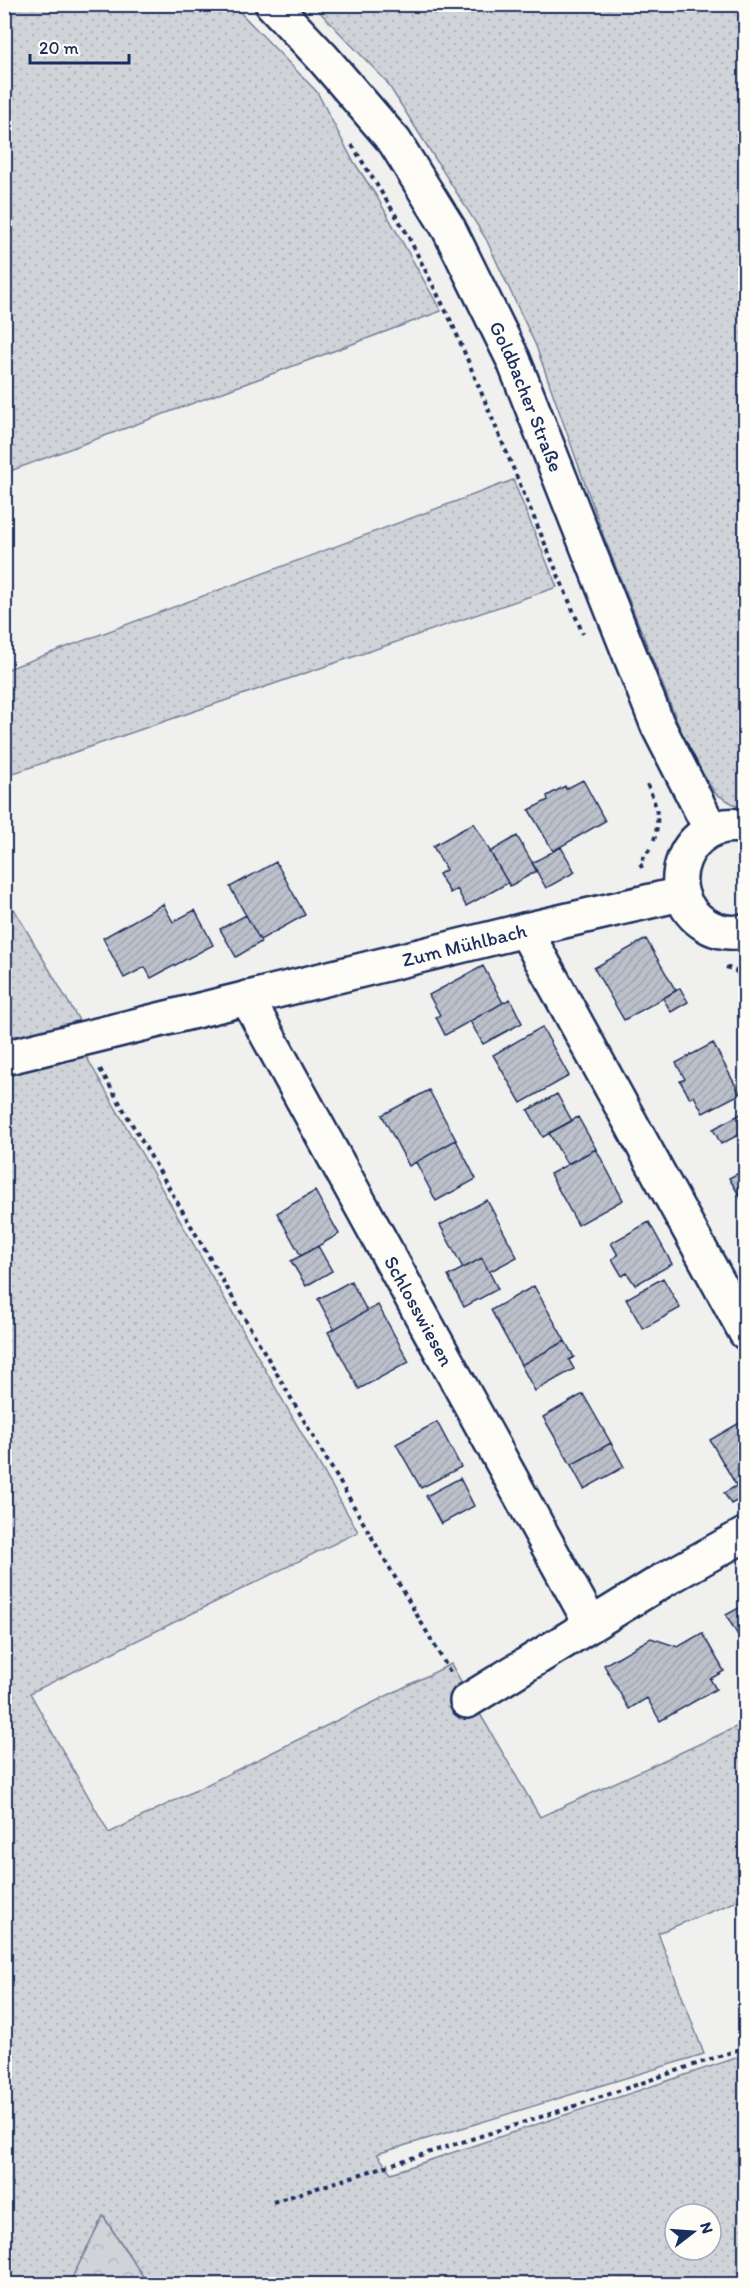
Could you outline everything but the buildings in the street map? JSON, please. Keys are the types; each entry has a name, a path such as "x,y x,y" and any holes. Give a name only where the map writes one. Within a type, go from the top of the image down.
{"street":[{"name":"Goldbacher Straße","path":"272,4 322,57 395,142 449,229 513,359 658,726 711,830"},
{"path":"746,827 727,826 711,830 694,842 682,861 679,883 666,897 711,928 727,932 746,931"},
{"name":"Zum Mühlbach","path":"4,1058 666,897"},
{"path":"525,930 746,1333"},
{"name":"Schlosswiesen","path":"247,998 591,1624"},
{"path":"467,1701 662,1581 746,1534"}],"path":[{"path":"350,140 354,151 406,232 452,323 586,642"},
{"path":"646,782 655,803 659,826 648,853 640,863 666,897"},
{"path":"720,965 736,971 746,987"},
{"path":"82,1038 467,1701"},
{"path":"273,2202 569,2108 746,2047"}],"green space":[{"path":"5,4 233,5 317,92 352,159 377,197 441,311 5,473"},
{"path":"730,4 745,16 745,811 716,794 693,761 604,537 536,346 486,239 386,81 313,5"},
{"path":"513,480 557,587 5,776 5,670"},
{"path":"14,909 80,1022 5,1045 4,912"},
{"path":"79,1044 358,1532 30,1693 109,1833 451,1664 540,1817 745,1723 745,1898 658,1933 704,2054 377,2154 391,2173 745,2055 745,2284 148,2284 104,2217 69,2284 5,2284 5,1067"},
{"path":"103,2216 148,2284 69,2284"}]}
